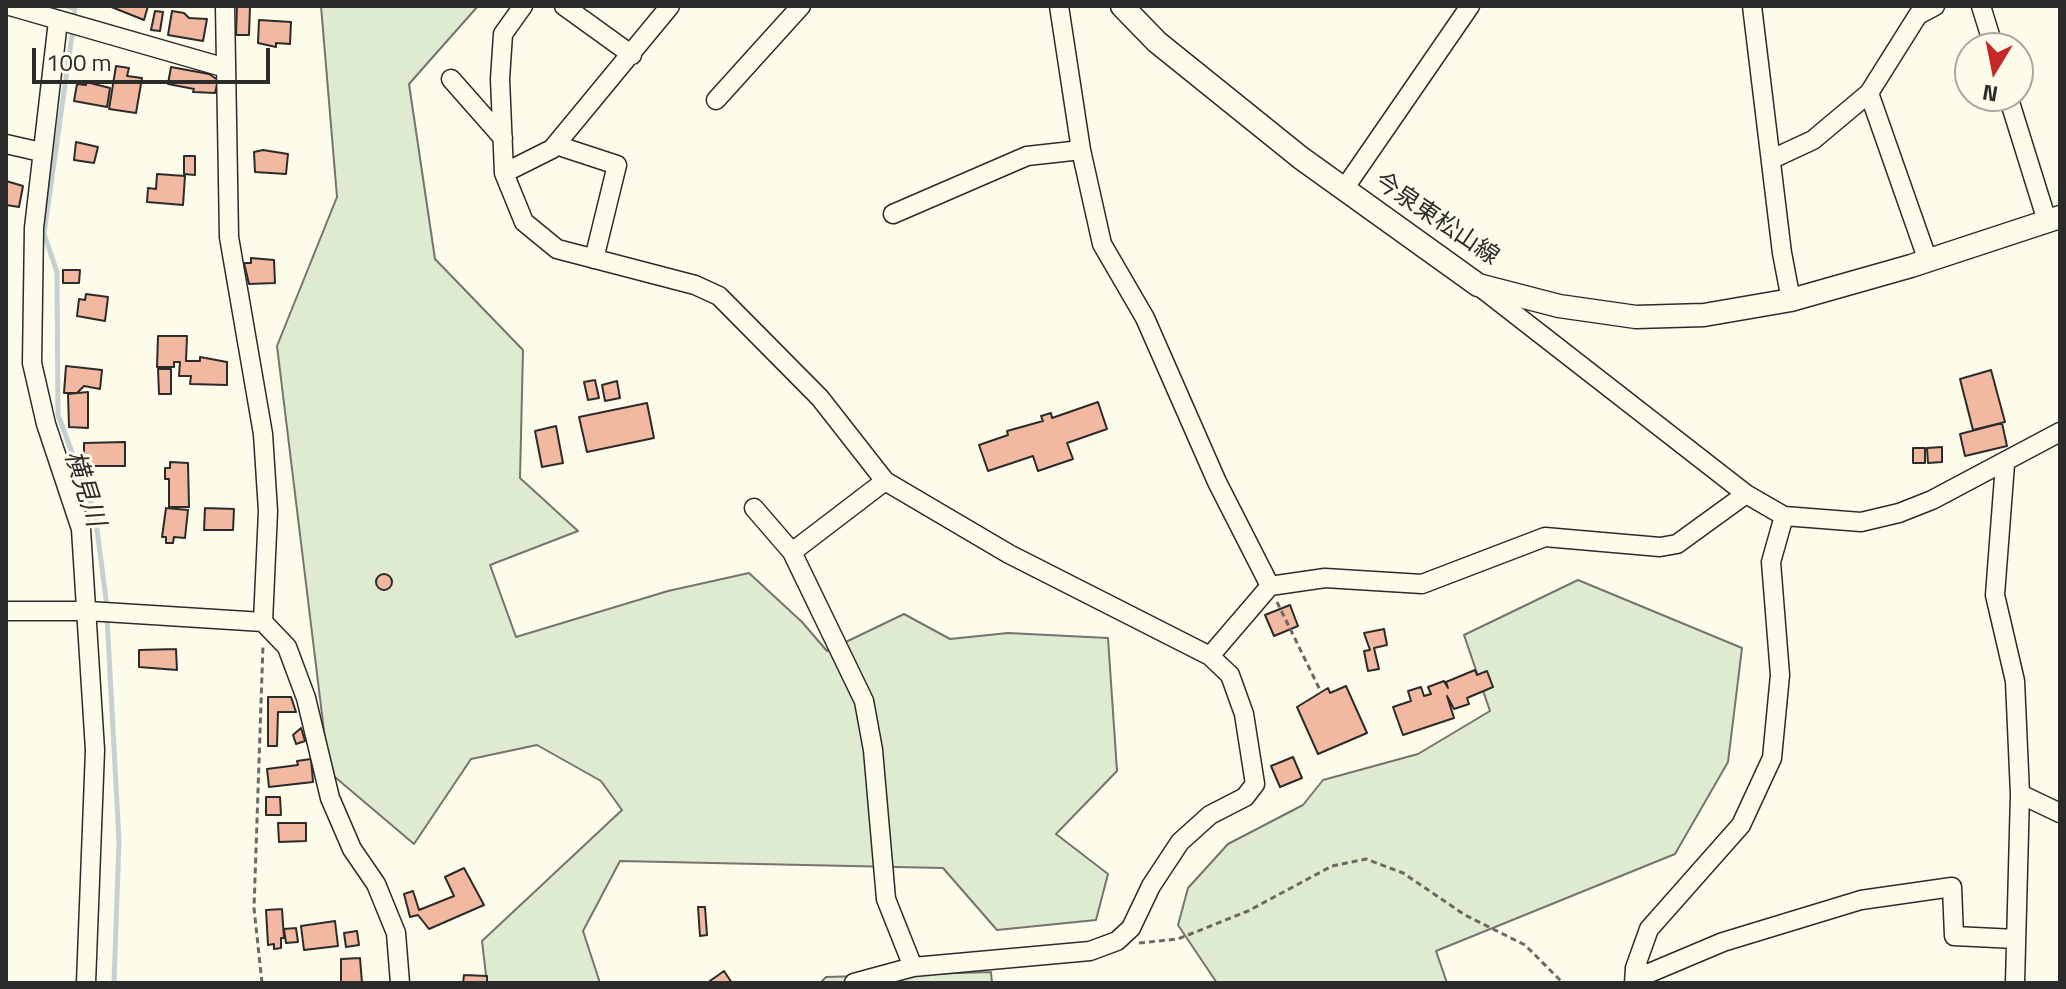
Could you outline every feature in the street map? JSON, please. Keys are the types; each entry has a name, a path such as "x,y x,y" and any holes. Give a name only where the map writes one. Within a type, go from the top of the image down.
{"main road":[{"name":"今泉東松山線","path":"1122,6 1157,42 1344,189 1478,285 1559,306 1636,317 1704,315 1791,300 1928,261 2053,219"}],"street":[{"path":"10,6 226,68"},
{"path":"225,6 229,237 263,434 268,511 263,622"},
{"path":"523,6 503,34 500,79 504,173 524,222 557,249 695,285 719,296 820,398 885,481 1009,554 1210,656 1230,675 1244,714 1255,784 1245,797 1210,815 1180,842 1151,886 1131,928 1108,945 1090,951 913,967 854,983"},
{"path":"564,6 632,55"},
{"path":"504,173 556,145 670,6"},
{"path":"716,100 801,6"},
{"path":"1059,6 1081,150 1102,244 1145,318 1217,482 1270,586"},
{"path":"1344,189 1470,6"},
{"path":"1752,6 1791,300"},
{"path":"1772,159 1813,140 1869,93 1918,15 1935,6"},
{"path":"1981,6 1989,32"},
{"path":"58,21 34,228 32,363 46,424 81,529 95,750 86,983"},
{"path":"451,79 503,138"},
{"path":"1869,93 1928,261"},
{"path":"2014,112 2053,219"},
{"path":"6,144 41,152"},
{"path":"556,145 617,165 594,259"},
{"path":"893,214 1027,156 1081,150"},
{"path":"1478,285 1746,494 1784,516 1861,522 1932,500 2005,464 2060,432"},
{"path":"2005,464 1995,595 2015,681 2020,794 2015,983"},
{"path":"792,552 885,481"},
{"path":"1210,656 1270,586 1325,578 1422,584 1545,537 1660,547 1677,544 1746,494"},
{"path":"754,508 792,552 864,701 873,750 886,899 913,967"},
{"path":"1784,516 1771,562 1780,675 1772,758 1741,825 1696,872 1649,929 1634,976 1647,974 1723,942 1861,900 1952,887 1954,936 2016,939"},
{"path":"6,611 88,611 263,622 287,647 306,698 330,798 352,849 376,884 396,933 400,983"},
{"path":"2020,794 2060,813"}],"path":[{"path":"1283,614 1321,692"},
{"path":"262,983 254,908 263,622"},
{"path":"1108,945 1178,939 1248,911 1332,866 1366,859 1403,873 1465,915 1525,945 1563,983"}],"green space":[{"path":"321,6 478,6 409,84 435,259 523,350 520,478 578,531 490,565 516,637 668,591 749,573 802,622 827,651 904,614 950,639 1008,633 1108,638 1117,771 1056,834 1108,874 1096,920 997,930 943,868 620,861 583,931 600,983 487,983 482,941 622,810 601,781 537,745 471,759 414,844 329,772 277,346 337,197"},
{"path":"1578,580 1742,648 1728,762 1675,854 1436,951 1447,983 1217,983 1178,925 1188,888 1228,844 1303,805 1323,780 1418,754 1490,711 1464,635"},
{"path":"991,972 992,983 820,983 826,977"}],"building":[{"path":"109,6 148,6 144,20"},
{"path":"237,6 250,6 249,35 236,35"},
{"path":"155,11 163,12 160,31 151,30"},
{"path":"172,11 184,13 189,18 207,19 203,41 168,35"},
{"path":"259,20 291,22 290,44 276,43 276,47 258,43"},
{"path":"116,66 129,68 127,76 142,78 136,113 109,109"},
{"path":"171,67 209,74 218,80 215,93 193,92 194,89 168,84"},
{"path":"86,82 110,88 107,107 74,101 77,84 86,85"},
{"path":"76,142 98,147 94,163 74,160"},
{"path":"263,150 288,154 286,174 255,172 254,152"},
{"path":"184,156 195,156 195,175 184,174"},
{"path":"157,174 185,176 183,205 147,202 148,188 156,189"},
{"path":"6,181 23,186 19,207 6,205"},
{"path":"251,258 274,260 275,283 249,284 244,263 251,263"},
{"path":"63,270 80,270 79,283 63,283"},
{"path":"86,294 108,297 105,321 77,316 79,299 85,300"},
{"path":"158,336 187,336 186,361 200,361 200,357 227,362 227,385 190,384 191,376 179,376 180,362 174,362 174,367 157,367"},
{"path":"66,366 102,370 100,389 84,386 77,393 64,393"},
{"path":"158,369 171,369 171,394 159,394"},
{"path":"1991,370 2005,422 1973,430 1960,379"},
{"path":"595,380 599,398 588,400 584,382"},
{"path":"617,381 620,398 605,401 602,385"},
{"path":"88,392 88,428 69,427 68,394"},
{"path":"1098,402 1107,429 1067,443 1073,459 1038,471 1033,456 988,471 979,445 1008,435 1007,431 1043,421 1041,416 1051,413 1052,418"},
{"path":"647,403 654,438 587,452 579,417"},
{"path":"2002,423 2007,446 1965,456 1960,434"},
{"path":"556,426 563,463 542,467 535,431"},
{"path":"125,442 125,466 84,466 84,443"},
{"path":"1942,447 1942,462 1928,463 1927,448"},
{"path":"1913,448 1925,448 1925,463 1913,463"},
{"path":"170,462 188,463 189,507 169,507 169,479 165,479 165,468 170,468"},
{"path":"166,508 188,510 185,538 174,537 173,543 166,543 166,537 162,537"},
{"path":"205,508 234,509 233,530 204,530"},
{"path":"381,574 387,574 392,582 390,588 381,590 376,585 376,579"},
{"path":"1290,605 1298,626 1274,636 1265,615"},
{"path":"1384,629 1387,645 1374,648 1379,669 1368,671 1364,651 1370,650 1364,633"},
{"path":"176,649 177,670 139,667 139,650"},
{"path":"1475,670 1477,675 1487,671 1493,687 1467,698 1469,704 1454,709 1447,696 1454,718 1403,735 1393,707 1411,701 1408,691 1421,687 1424,696 1431,694 1428,687 1444,681 1448,688 1446,682"},
{"path":"1346,686 1367,733 1318,754 1297,707 1328,688 1330,693"},
{"path":"268,697 291,697 296,712 278,712 277,746 268,746"},
{"path":"301,728 305,741 296,744 293,735"},
{"path":"1293,757 1302,778 1280,787 1271,766"},
{"path":"311,759 313,782 269,787 267,769 298,765 297,761"},
{"path":"266,797 280,797 281,815 266,815"},
{"path":"278,823 306,823 306,841 279,842"},
{"path":"464,868 484,905 429,929 418,915 410,917 404,894 413,891 419,910 454,896 445,877"},
{"path":"698,907 705,907 707,935 700,936"},
{"path":"282,909 284,938 281,938 281,948 274,949 274,944 268,945 266,910"},
{"path":"335,921 338,946 304,950 301,926"},
{"path":"296,928 298,942 286,943 284,929"},
{"path":"357,931 359,945 346,947 344,933"},
{"path":"360,958 362,983 341,983 341,959"},
{"path":"724,971 732,983 707,983"},
{"path":"464,975 487,976 487,983 463,983"}],"waterway":[{"name":"横見川","path":"66,6 75,9 74,18"},
{"name":"横見川","path":"73,28 44,234 57,272 58,415 95,514 107,607"},
{"name":"横見川","path":"107,617 119,841 114,983"}]}
